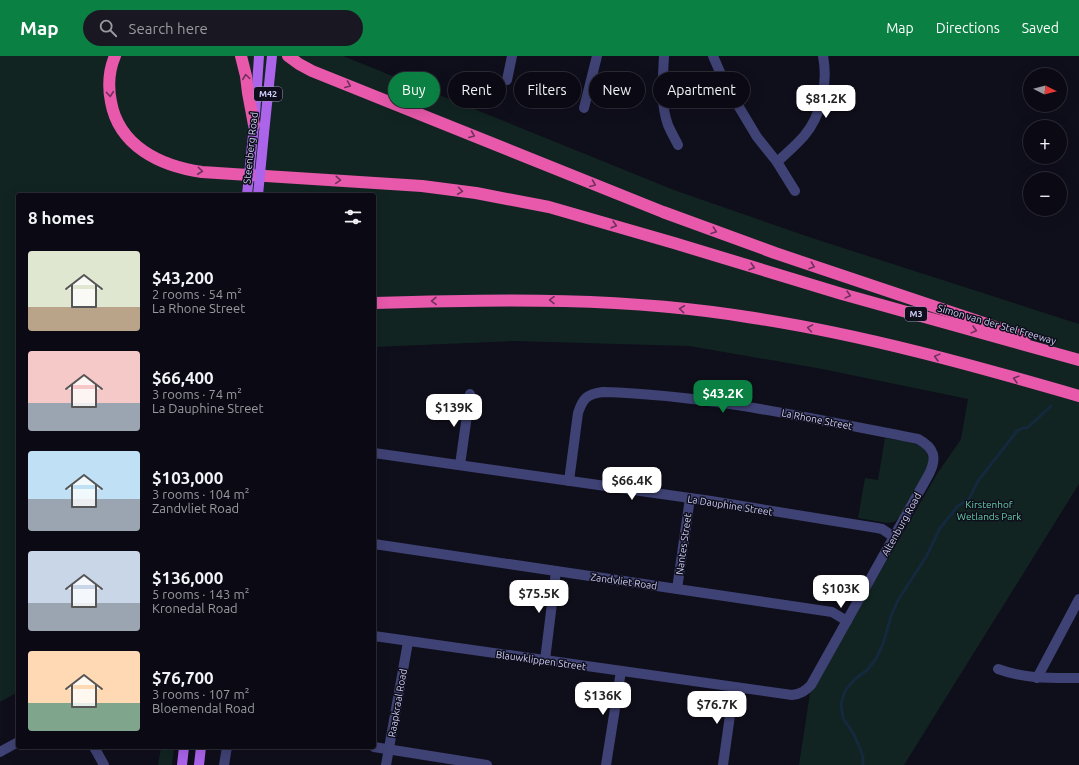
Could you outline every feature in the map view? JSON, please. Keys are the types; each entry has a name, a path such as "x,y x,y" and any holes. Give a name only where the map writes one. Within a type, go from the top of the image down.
{"highway":[{"name":"Simon van der Stel Freeway","path":"115,56 111,71 109,90 112,108 119,125 130,141 143,152 172,166 202,172 422,186 476,193 557,209 842,294 1079,360"},
{"path":"241,56 248,93 259,129"},
{"path":"288,56 312,71 663,212 782,256 1029,338 1052,347 1061,354"},
{"path":"376,303 465,300 594,301 678,308 753,317 887,344 1079,396"}],"main road":[{"name":"Steenberg Road","path":"258,193 259,56"},
{"name":"Steenberg Road","path":"247,193 272,56"},
{"path":"182,765 184,749"},
{"path":"199,765 201,749"}],"street":[{"path":"507,80 512,56"},
{"path":"584,108 597,56"},
{"path":"664,56 662,96 664,109 668,125 678,145"},
{"path":"713,56 739,108 757,137 777,162 795,191"},
{"path":"777,162 805,135 815,118 822,98 825,79 823,56"},
{"name":"La Rhone Street","path":"569,481 578,413 581,403 586,396 603,392 695,398 790,414 918,440 932,450 934,457"},
{"path":"460,465 470,394"},
{"name":"La Dauphine Street","path":"376,453 690,498 877,528 882,529 894,536"},
{"name":"Altenburg Road","path":"803,692 811,685 929,474 933,466 934,457"},
{"name":"Nantes Street","path":"677,589 690,498"},
{"name":"Zandvliet Road","path":"376,544 832,612 847,621"},
{"path":"545,660 556,571"},
{"path":"1036,678 1079,599"},
{"name":"Blauwklippen Street","path":"376,636 792,695 803,692"},
{"name":"Raapkraal Road","path":"386,765 408,642"},
{"path":"998,669 1021,676 1036,678 1079,678"},
{"path":"606,765 622,671"},
{"path":"723,765 734,687"},
{"path":"0,752 16,743"},
{"path":"376,747 487,765"},
{"path":"95,749 104,765"},
{"path":"224,765 227,749"}],"green space":[{"name":"Kirstenhof Wetlands Park","path":"0,56 343,56 388,74 388,108 440,108 440,95 448,99 448,108 471,108 674,190 809,237 1079,324 1079,484 904,765 799,765 810,693 937,474 961,439 968,399 822,369 689,346 514,341 376,347 376,193 16,193 16,693 0,702"},
{"path":"885,438 908,442 921,447 928,457 929,465 900,517 894,522 887,523 858,518 865,478 878,480"},
{"path":"161,749 174,749 172,765 158,765"}],"waterway":[{"path":"863,765 863,757 859,746 853,733 843,718 841,704 845,691 876,659 883,644 891,616 898,600 926,557 940,528 958,506 969,499 978,481 1017,431 1027,428 1051,406"}]}
